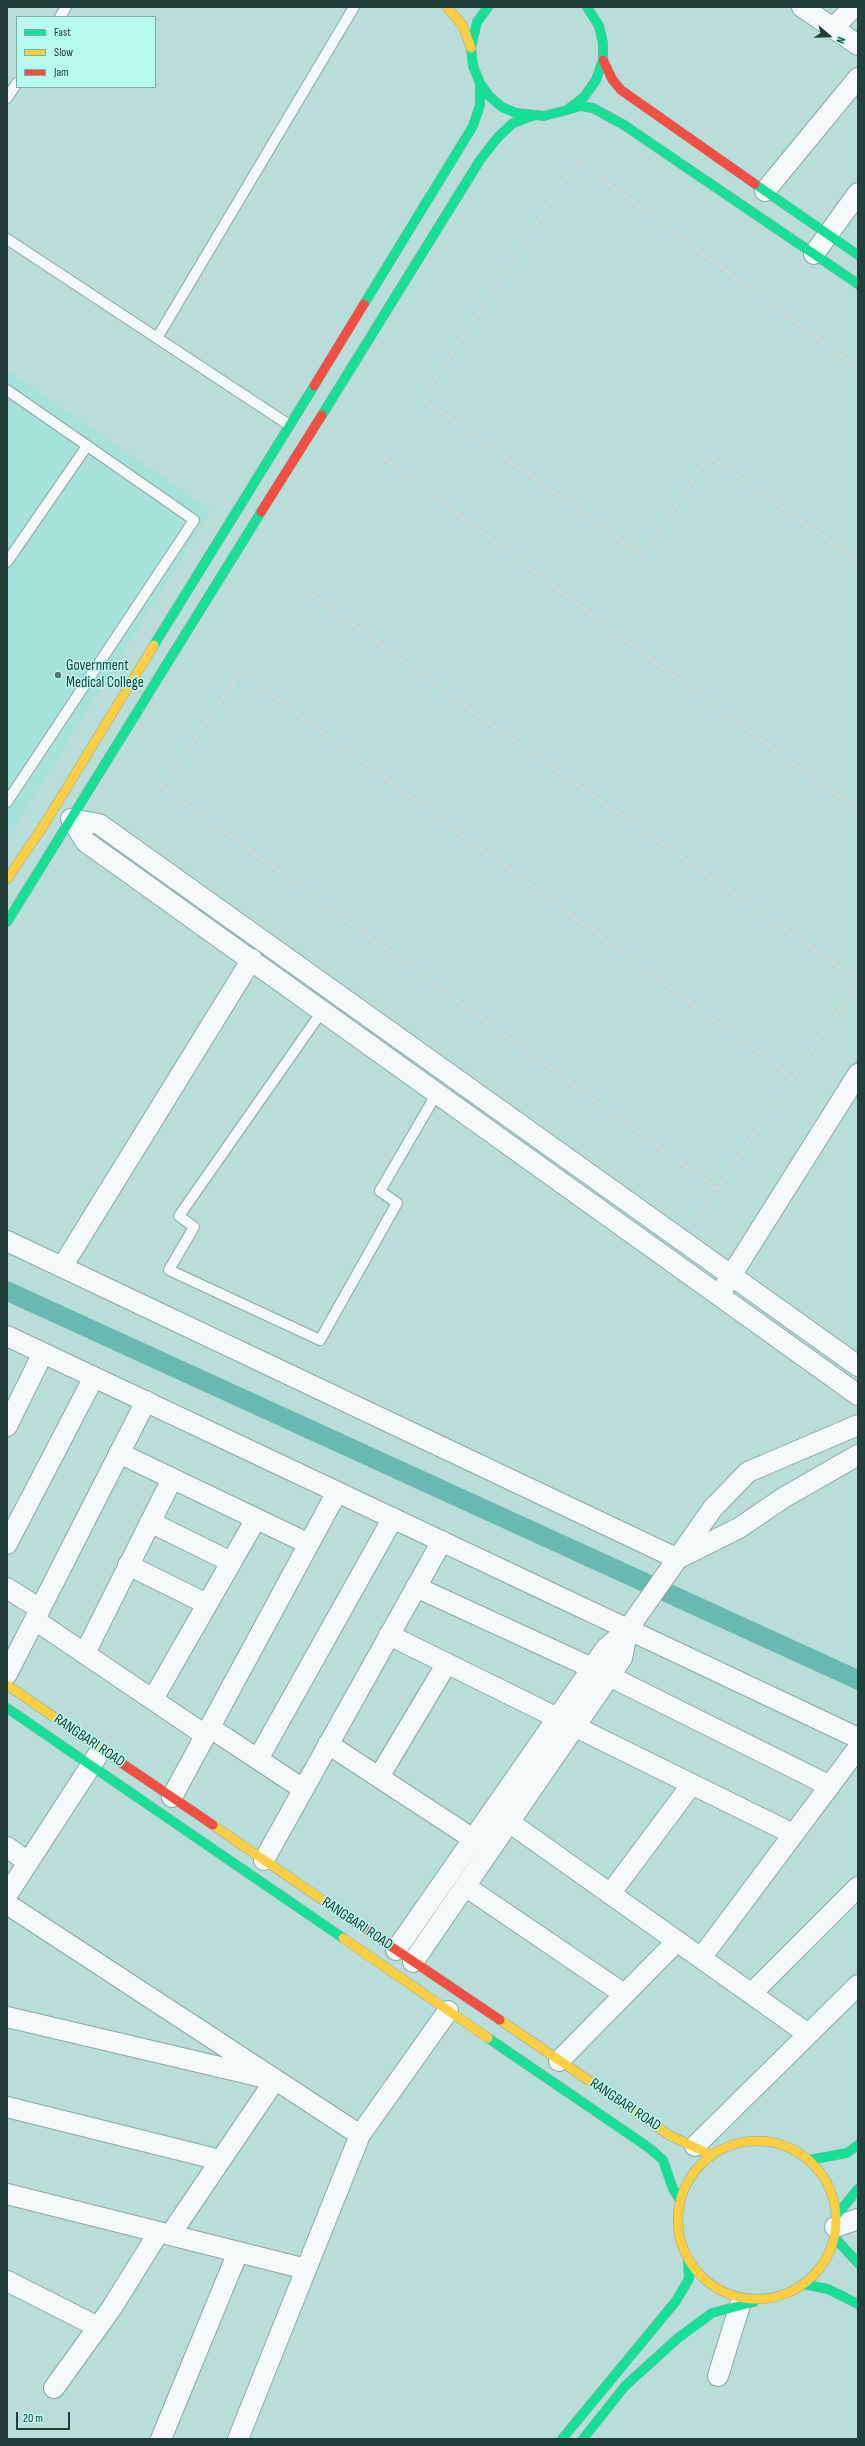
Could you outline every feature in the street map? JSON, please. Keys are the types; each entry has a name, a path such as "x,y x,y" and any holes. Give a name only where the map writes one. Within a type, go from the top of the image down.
{"street":[{"path":"447,7 463,26 471,48 473,66 480,83 489,96 502,106 516,113 532,116 544,116 580,106 593,108 624,125 858,284"},
{"path":"471,48 477,22 488,7"},
{"path":"587,7 599,26"},
{"path":"802,7 858,45"},
{"path":"833,28 854,7"},
{"path":"567,110 584,97 596,80 603,60 603,43 599,26 600,10"},
{"path":"603,60 612,79 621,90 858,255"},
{"path":"765,191 858,78"},
{"path":"7,879 44,825 473,126 480,105 480,83"},
{"path":"8,919 480,160 498,137 514,123 532,116"},
{"path":"814,254 858,193"},
{"path":"71,819 86,842 252,959 858,1395"},
{"path":"71,819 99,824 858,1366"},
{"path":"62,1267 252,959"},
{"path":"407,1071 421,1054"},
{"path":"719,1295 858,1074"},
{"path":"7,1242 62,1267 673,1565"},
{"path":"7,1336 442,1541 633,1621 858,1738"},
{"path":"7,1426 43,1353"},
{"path":"7,1544 94,1377"},
{"path":"7,1674 146,1401"},
{"path":"396,1950 606,1648 633,1621 713,1508 748,1472 858,1425"},
{"path":"119,1453 309,1544"},
{"path":"673,1565 738,1528 783,1498 858,1455"},
{"path":"84,1653 172,1479"},
{"path":"172,1797 337,1492"},
{"path":"258,1759 392,1518"},
{"path":"153,1699 256,1519"},
{"path":"150,1522 231,1562"},
{"path":"264,1860 442,1541"},
{"path":"128,1565 207,1604"},
{"path":"416,1587 592,1668"},
{"path":"7,1588 84,1653 153,1699 258,1759 303,1789"},
{"path":"413,1962 622,1658 633,1621"},
{"path":"389,1635 793,1834"},
{"path":"379,1777 447,1663"},
{"path":"609,1676 830,1786"},
{"name":"RANGBARI ROAD","path":"7,1685 669,2135 703,2150"},
{"name":"RANGBARI ROAD","path":"7,1708 648,2147 663,2160 673,2189 680,2200"},
{"path":"328,1744 490,1850"},
{"path":"701,1958 858,1748"},
{"path":"7,1895 102,1749"},
{"path":"610,1894 692,1784"},
{"path":"509,1822 808,2034"},
{"path":"7,1848 28,1862"},
{"path":"465,1886 624,1994"},
{"path":"751,1994 858,1887"},
{"path":"7,1904 360,2136"},
{"path":"559,2061 677,1941"},
{"path":"749,2303 718,2290 701,2278 688,2262 680,2242 677,2221 680,2200 686,2183 697,2168 703,2150 808,2034 858,1985"},
{"path":"238,2439 360,2136 448,2011"},
{"path":"7,2017 275,2080"},
{"path":"54,2388 98,2327 132,2276 220,2160 275,2080"},
{"path":"7,2108 220,2160"},
{"path":"703,2150 750,2140 771,2142 791,2148 809,2160 826,2182 832,2195 835,2226 858,2263"},
{"path":"809,2160 846,2153 858,2145"},
{"path":"583,2439 625,2386 651,2361 712,2313 779,2297 803,2284 815,2274 827,2257 835,2226 858,2189"},
{"path":"7,2194 306,2269"},
{"path":"835,2226 858,2219"},
{"path":"161,2439 238,2252"},
{"path":"562,2439 676,2302 689,2279 688,2262"},
{"path":"7,2281 98,2327"},
{"path":"803,2284 828,2289 858,2304"},
{"path":"718,2376 749,2303"}],"lane":[{"path":"61,16 66,7"},
{"path":"158,338 354,7"},
{"path":"7,98 16,84"},
{"path":"7,238 289,425"},
{"path":"7,390 194,520 7,802"},
{"path":"7,562 87,446"},
{"path":"323,1010 179,1216 194,1227 168,1270 320,1340 397,1203 380,1191 437,1093"}],"path":[{"path":"858,368 577,161 422,399 642,555 709,456 858,561"},
{"path":"384,458 603,624 858,811"},
{"path":"298,585 470,710 858,981 717,1189 679,1238"},
{"path":"717,1189 162,787 240,672 793,1078"}],"shaded area":[{"name":"Government Medical College","path":"7,370 211,510 7,840"}],"waterway":[{"path":"7,1291 858,1680"}],"traffic: fast":[{"path":"488,7 477,22 471,48 473,66 480,83 489,96 502,107 516,113 544,116 567,110 584,97 596,80 603,60 603,43 599,26 587,7"},
{"path":"364,304 473,126 480,105 480,83"},
{"path":"567,110 580,106 593,108 624,125 858,284"},
{"path":"322,415 480,160 498,137 513,123 532,116"},
{"path":"755,184 858,255"},
{"path":"154,645 314,386"},
{"path":"7,922 261,512"},
{"path":"7,1708 343,1938"},
{"path":"488,2038 648,2147 663,2160 673,2189 680,2200"},
{"path":"809,2160 847,2153 858,2145"},
{"path":"836,2216 858,2189"},
{"path":"834,2237 858,2263"},
{"path":"562,2439 676,2301 689,2279 688,2261"},
{"path":"803,2284 828,2289 858,2304"},
{"path":"583,2439 625,2386 678,2338 712,2313 754,2302"}],"traffic: slow":[{"path":"447,7 463,26 471,48"},
{"path":"7,879 44,825 154,645"},
{"path":"7,1685 123,1764"},
{"path":"213,1825 340,1912"},
{"path":"343,1938 488,2038"},
{"path":"500,2020 669,2135 711,2155"},
{"path":"765,2141 780,2144 794,2150 813,2164 823,2176 833,2197 836,2220 833,2243 823,2264 813,2276 801,2286 780,2296 765,2299 749,2299 734,2296 713,2286 701,2276 691,2264 681,2243 679,2235 678,2212 681,2197 691,2176 701,2164 713,2154 734,2144 742,2142 765,2141"}],"traffic: jam":[{"path":"603,60 612,79 621,90 755,184"},
{"path":"314,386 364,304"},
{"path":"261,512 322,415"},
{"path":"123,1764 213,1825"},
{"path":"340,1912 500,2020"}],"place":[{"name":"Government Medical College","path":"58,675"}]}
